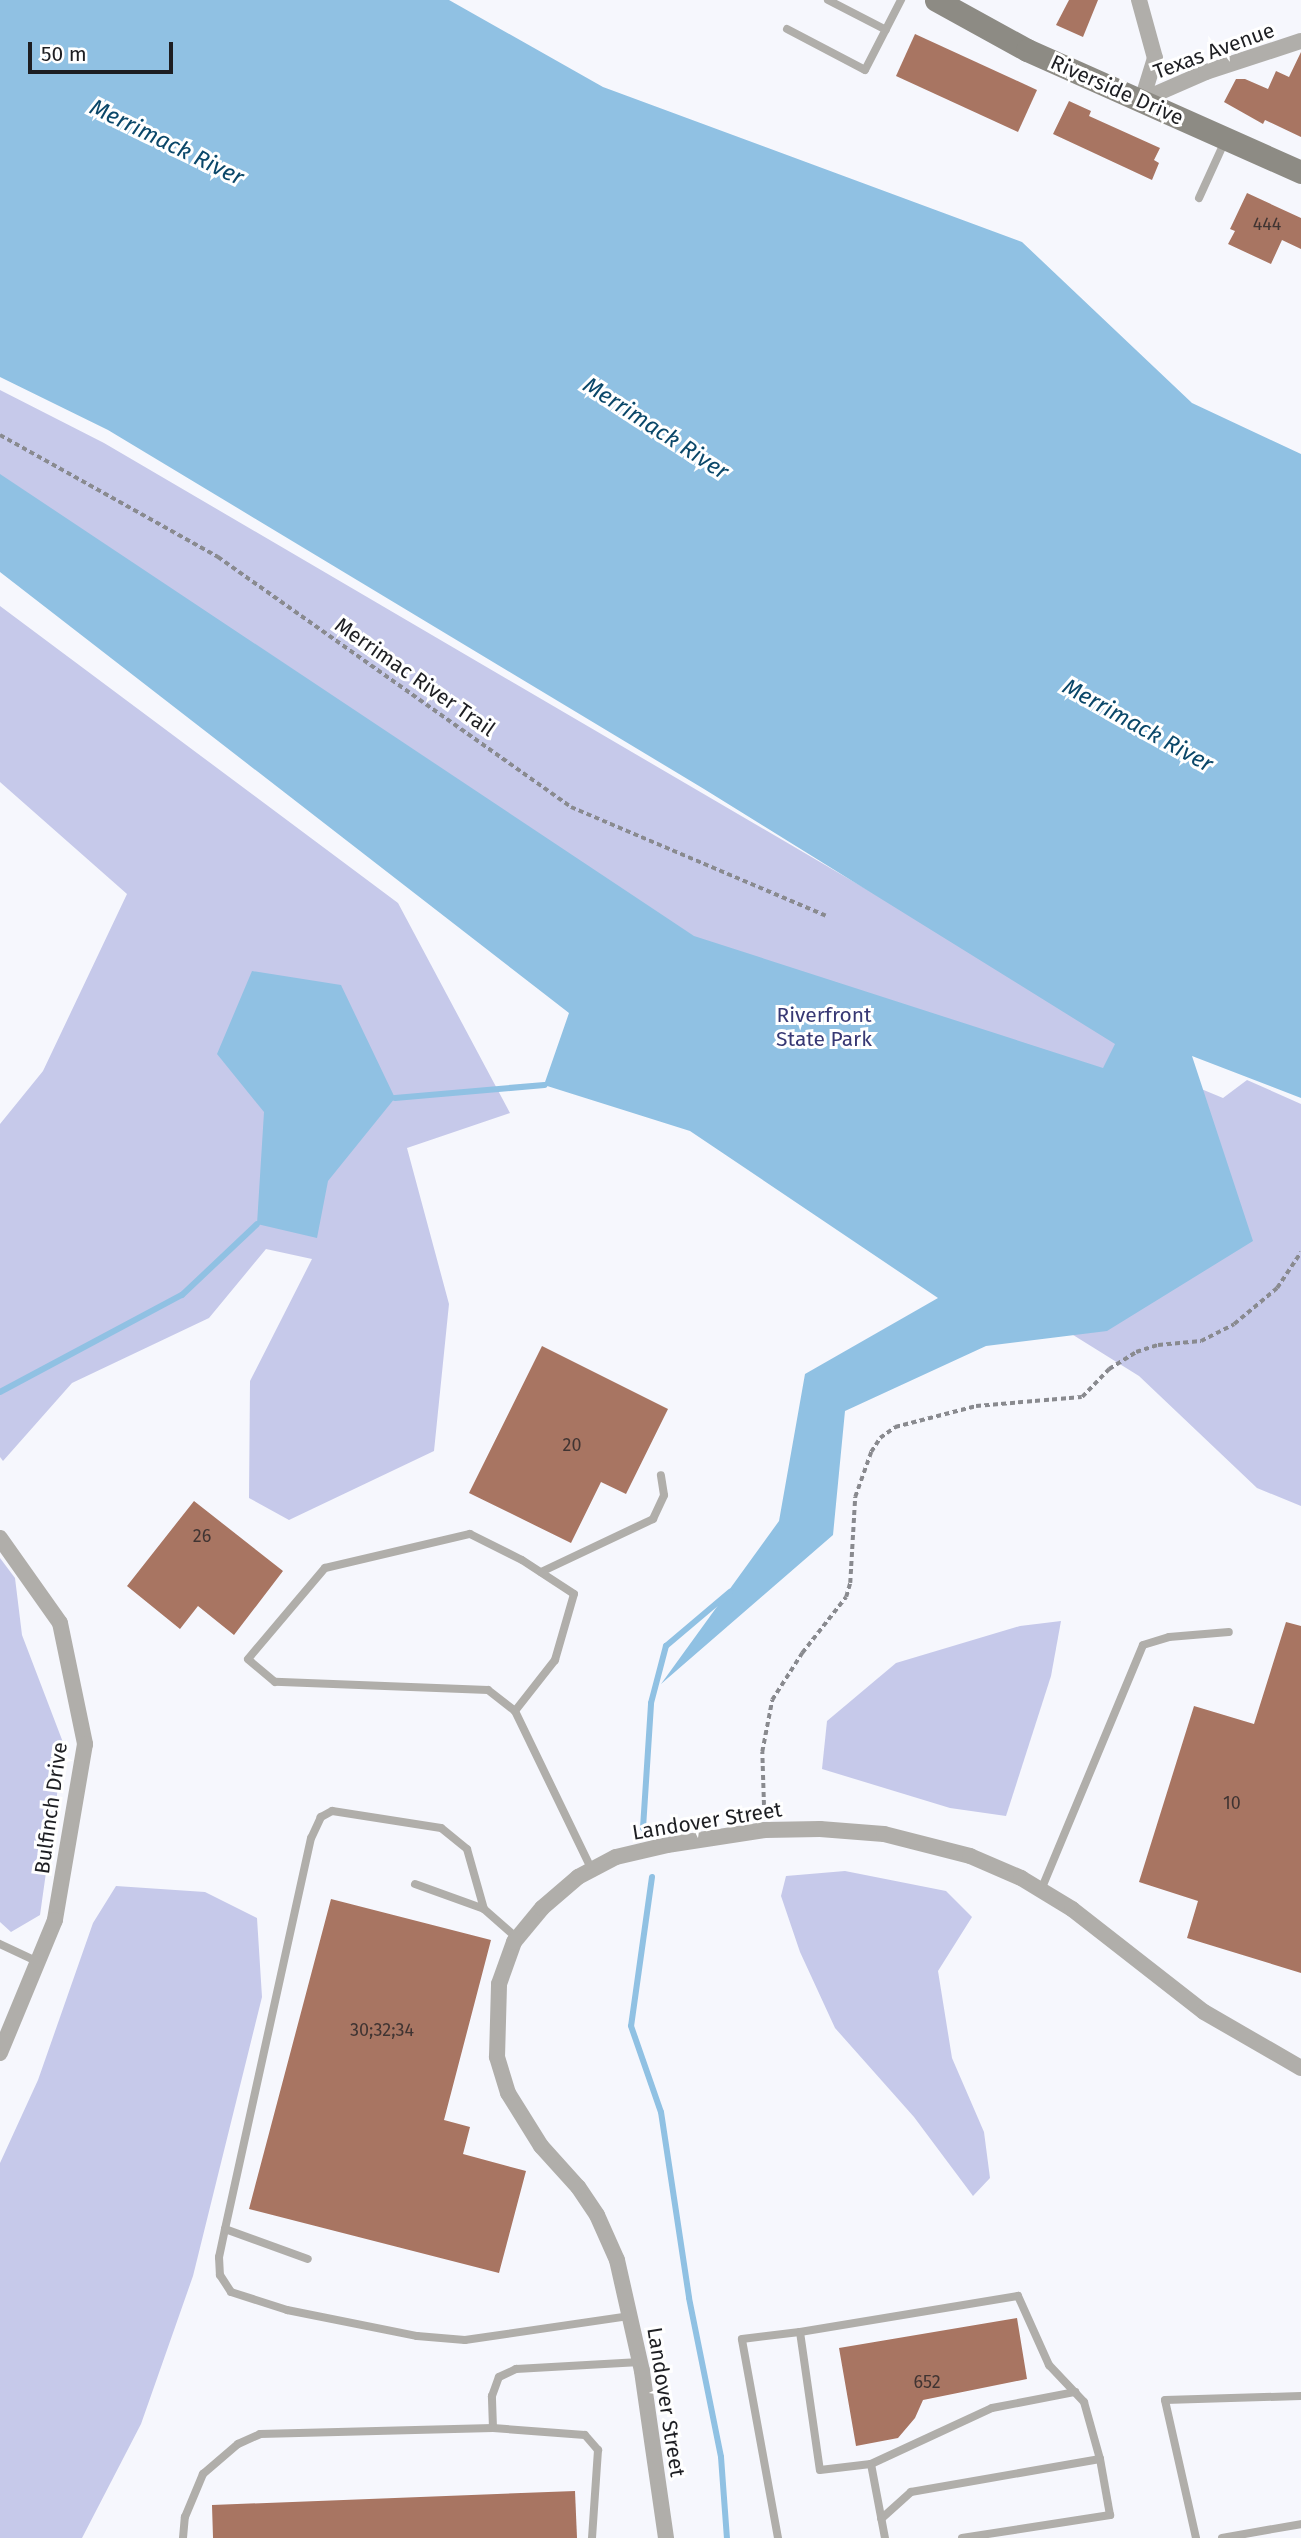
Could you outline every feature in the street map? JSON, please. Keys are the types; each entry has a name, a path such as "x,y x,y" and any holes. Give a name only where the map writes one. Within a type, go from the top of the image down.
{"main road":[{"name":"Riverside Drive","path":"936,0 1027,50 1301,172"}],"street":[{"path":"1139,0 1155,58 1142,100"},
{"name":"Texas Avenue","path":"1142,100 1206,72 1301,41"},
{"name":"Bulfinch Drive","path":"0,1538 60,1623 85,1744 55,1920 0,2053"},
{"name":"Landover Street","path":"666,2538 640,2362 617,2260 597,2215 578,2187 541,2146 508,2093 497,2057 499,1984 517,1938 542,1908 578,1877 616,1857 667,1845 765,1830 820,1829 884,1834 970,1856 1041,1890 1072,1909 1205,2012 1301,2068"}],"lane":[{"path":"828,0 886,30"},
{"path":"787,29 865,71 901,0"},
{"path":"1199,198 1226,138"},
{"path":"541,1572 653,1519 664,1495 662,1475"},
{"path":"515,1711 555,1660 574,1594 541,1572 470,1534 325,1568 248,1659 275,1682 488,1690 515,1711 592,1870"},
{"path":"1041,1890 1143,1645 1169,1637 1229,1632"},
{"path":"484,1909 467,1850 441,1828 332,1811 321,1816 311,1838 219,2256 220,2275 230,2292 287,2309 418,2336 465,2340 630,2316"},
{"path":"415,1884 484,1909 517,1938"},
{"path":"0,1944 38,1962"},
{"path":"225,2229 309,2259"},
{"path":"778,2538 742,2339 1018,2296 1048,2365 1084,2402 1100,2459 1110,2515 962,2538"},
{"path":"800,2332 820,2470 871,2464 992,2408 1075,2392"},
{"path":"493,2428 492,2396 499,2377 516,2369 640,2362"},
{"path":"1196,2538 1165,2400 1301,2396"},
{"path":"183,2538 185,2517 203,2474 238,2444 260,2434 493,2428 585,2435 598,2450 592,2538"},
{"path":"881,2519 911,2492 1100,2459"},
{"path":"871,2464 885,2538"},
{"path":"1222,2538 1301,2524"}],"path":[{"name":"Merrimac River Trail","path":"0,436 218,557 571,807 826,916"},
{"path":"765,1830 762,1752 772,1700 802,1653 841,1604 850,1583 855,1497 871,1452 886,1432 909,1422 976,1406 1082,1396 1109,1369 1136,1352 1158,1345 1201,1341 1234,1324 1277,1288 1301,1252"}],"green space":[{"name":"Riverfront State Park","path":"0,390 104,443 1042,992 1165,1074 1223,1098 1247,1080 1301,1104 1301,1506 1257,1488 1139,1376 1033,1310 0,561"},
{"path":"0,606 398,903 510,1113 407,1148 449,1304 434,1451 289,1520 249,1498 250,1381 312,1259 266,1249 209,1318 72,1383 3,1461 0,1457 0,1124 43,1071 127,894 0,782"},
{"path":"0,1558 15,1578 22,1635 64,1745 40,1915 11,1932 0,1922"},
{"path":"1061,1621 1051,1676 1006,1816 950,1808 822,1769 827,1721 896,1663 1020,1626"},
{"path":"845,1871 946,1891 972,1917 938,1971 952,2058 984,2132 990,2178 973,2196 914,2117 835,2028 800,1952 781,1896 786,1876"},
{"path":"116,1886 205,1892 257,1918 262,1997 193,2276 141,2424 82,2538 0,2538 0,2163 38,2080 93,1923"}],"water":[{"name":"Merrimack River","path":"0,0 449,0 603,87 1022,242 1192,403 1301,454 1301,1098 1192,1056 1253,1241 1107,1331 986,1346 845,1411 833,1535 661,1684 779,1521 805,1374 938,1298 690,1131 544,1085 569,1013 0,572 0,474 694,936 1103,1068 1115,1044 704,789 108,430 0,377"},
{"path":"252,971 341,985 395,1098 328,1181 317,1238 257,1224 264,1112 217,1054"}],"building":[{"path":"1069,0 1098,0 1083,37 1056,25"},
{"path":"915,34 1037,90 1018,132 896,76"},
{"path":"1301,52 1301,137 1265,120 1263,124 1224,102 1236,79 1245,79 1268,89 1276,71 1289,77"},
{"path":"1069,101 1091,111 1089,116 1160,148 1154,160 1159,163 1152,180 1053,134"},
{"path":"1247,193 1301,218 1301,249 1282,240 1271,264 1228,244 1235,231 1230,229"},
{"path":"542,1346 668,1409 626,1494 601,1482 571,1543 469,1493"},
{"path":"194,1501 283,1571 234,1635 198,1606 180,1629 127,1586"},
{"path":"1286,1622 1301,1626 1301,1973 1187,1938 1198,1901 1139,1882 1194,1706 1254,1724"},
{"path":"331,1899 491,1940 444,2120 470,2127 463,2154 526,2171 499,2273 249,2209"},
{"path":"1017,2318 1027,2379 923,2400 915,2418 898,2438 856,2446 839,2348"},
{"path":"575,2491 577,2538 213,2538 212,2505"}],"waterway":[{"path":"395,1098 544,1085"},
{"path":"0,1392 182,1295 257,1224"},
{"path":"643,1828 651,1703 666,1646 730,1592"},
{"path":"652,1877 631,2026 661,2112 689,2298 721,2457 727,2538"}]}
